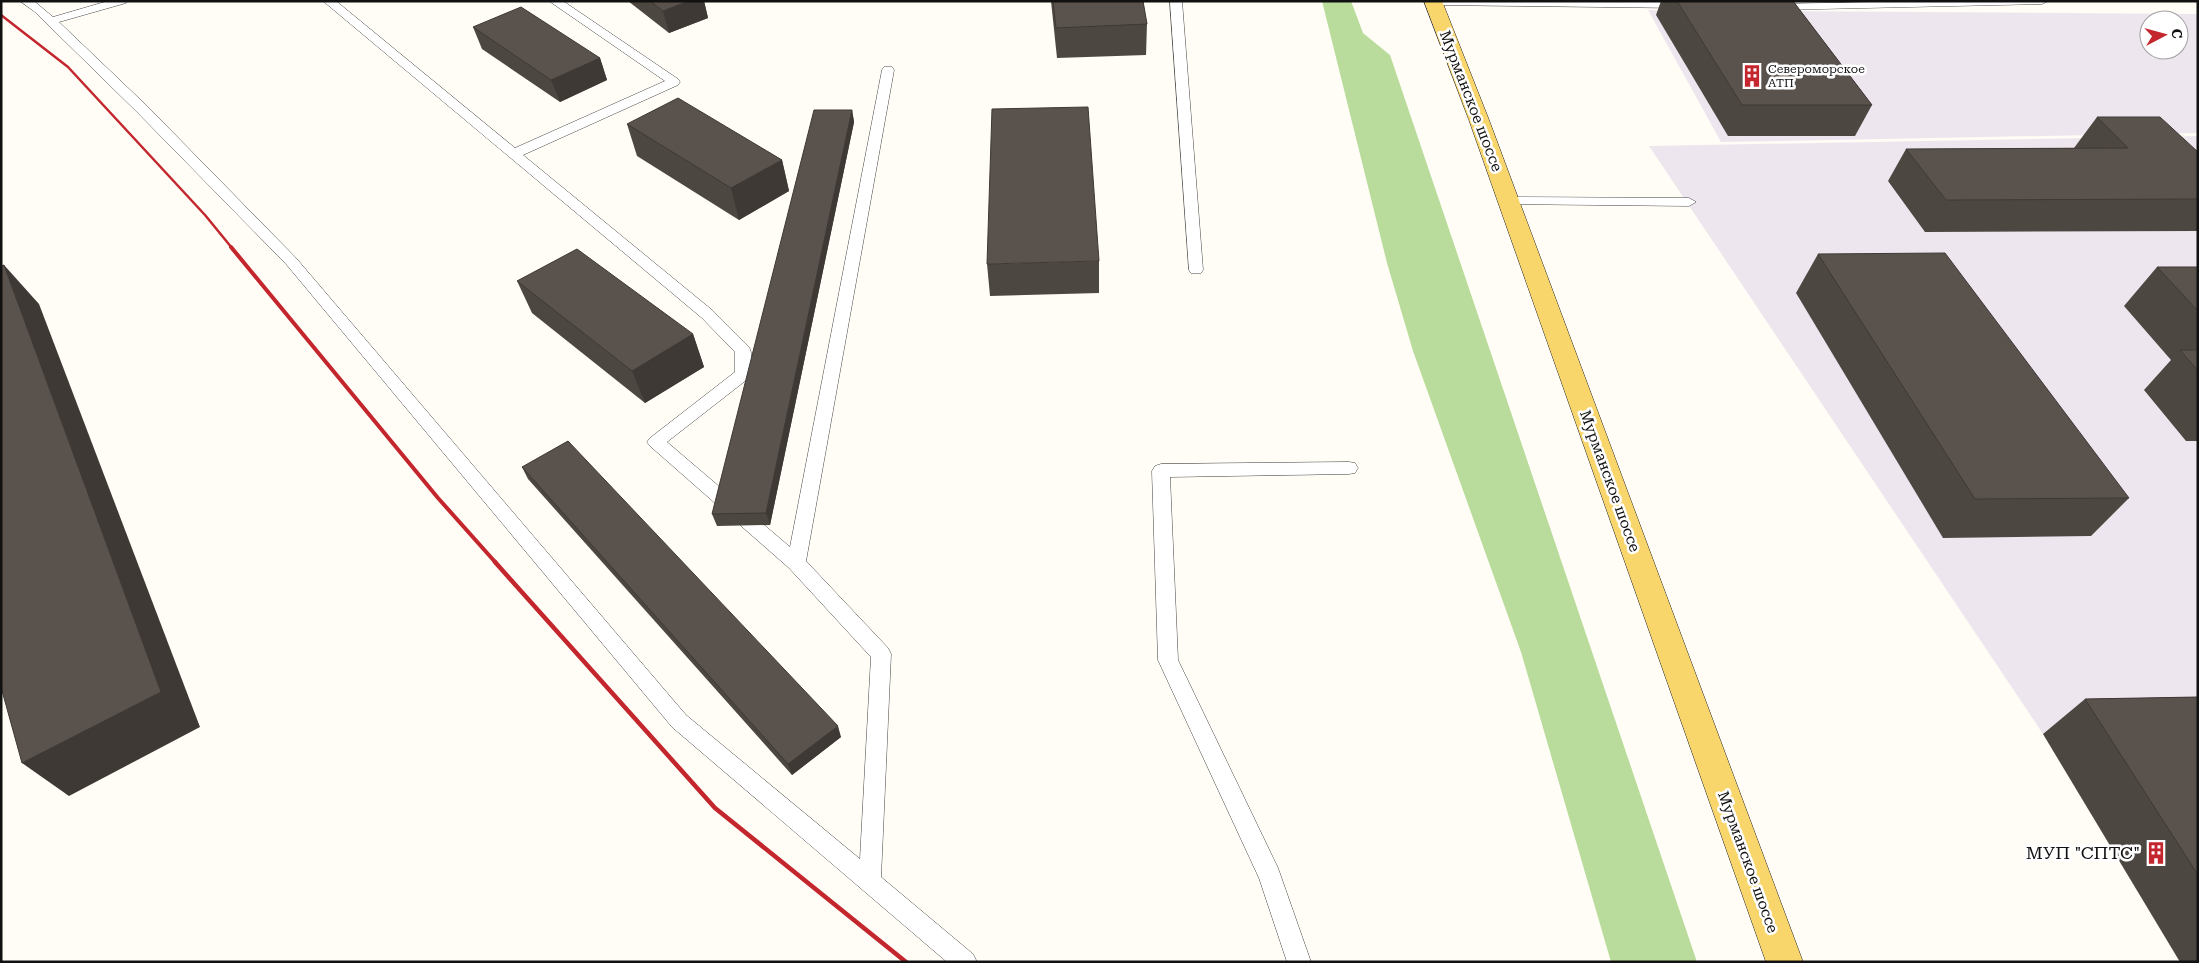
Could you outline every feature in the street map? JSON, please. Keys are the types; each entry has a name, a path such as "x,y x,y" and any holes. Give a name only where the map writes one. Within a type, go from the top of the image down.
{"main road":[{"name":"Мурманское шоссе","path":"1433,2 1479,120 1785,962"}],"lane":[{"path":"26,1 50,21 142,109 291,261 679,721 965,962"},
{"path":"50,21 122,1"},
{"path":"328,1 707,314 743,351 743,374 656,442 796,563 881,654 870,882"},
{"path":"513,154 674,82 555,1"},
{"path":"1176,1 1196,270"},
{"path":"1760,6 1966,4 2042,1"},
{"path":"1433,2 1690,6"},
{"path":"796,563 888,70"},
{"path":"1507,201 1690,202"},
{"path":"1299,962 1270,876 1168,660 1161,471 1348,468"}],"shaded area":[{"name":"Североморское АТП","path":"1648,10 2139,14 2139,60 2189,60 2189,14 2198,14 2198,133 1721,142"},
{"path":"2198,136 2198,962 2180,962 2043,734 1649,146"}],"green space":[{"path":"1322,1 1351,1 1363,33 1390,55 1697,962 1611,962 1521,652 1413,351 1387,263"}],"building":[{"path":"650,1 689,1 663,11"},
{"path":"1053,1 1143,1 1147,24 1056,28"},
{"path":"1677,1 1793,1 1872,105 1742,105"},
{"path":"521,7 600,58 551,80 473,27"},
{"path":"678,98 782,160 731,188 627,124"},
{"path":"1088,107 1099,261 987,264 992,109"},
{"path":"814,110 852,110 766,513 712,514"},
{"path":"2097,117 2160,117 2198,152 2198,199 1946,200 1906,149 2128,148"},
{"path":"577,249 693,334 632,371 517,281"},
{"path":"1945,253 2129,498 1975,499 1818,254"},
{"path":"4,265 161,692 22,763 1,687 1,266"},
{"path":"2157,267 2198,267 2198,311"},
{"path":"2180,350 2198,350 2198,371"},
{"path":"568,441 838,726 788,764 522,467"},
{"path":"2198,697 2198,875 2085,699"}],"railway":[{"path":"1,15 68,67 205,215 232,248"},
{"path":"231,247 438,498 496,563"},
{"path":"495,562 715,808 906,962"}],"place":[{"name":"Североморское АТП","path":"1752,76"},
{"name":"МУП \"СПТС\"","path":"2156,853"}]}
